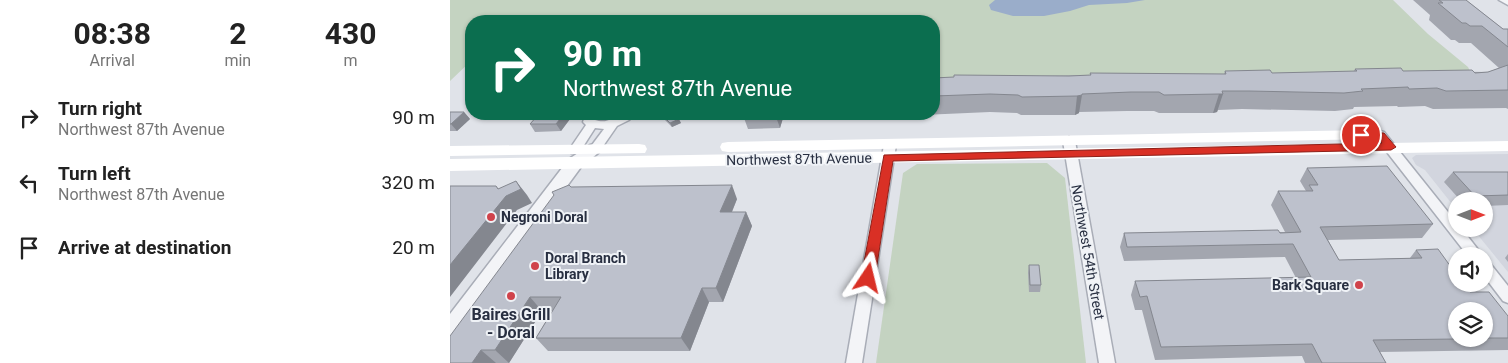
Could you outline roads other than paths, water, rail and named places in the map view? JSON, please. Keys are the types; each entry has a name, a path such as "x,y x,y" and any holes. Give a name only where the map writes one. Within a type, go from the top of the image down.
{"main road":[{"name":"Northwest 87th Avenue","path":"450,152 575,156 1070,148 1385,141 1508,134"},
{"name":"Northwest 87th Avenue","path":"1385,141 1508,146"},
{"name":"Northwest 87th Avenue","path":"450,165 575,156 595,149 889,151"}],"street":[{"path":"450,330 575,156 592,120"},
{"path":"596,120 613,124"},
{"path":"595,149 613,124 619,120"},
{"path":"1385,141 1469,247"},
{"name":"Northwest 54th Street","path":"1070,148 1107,363"},
{"path":"854,363 889,151"},
{"path":"1493,278 1508,297"}],"water":[{"path":"995,0 1145,0 1089,5 1044,16 1013,16 991,10 989,5"}],"place":[{"name":"Negroni Doral","path":"491,217"},
{"name":"Doral Branch Library","path":"535,266"},
{"name":"Bark Square","path":"1359,285"},
{"name":"Baires Grill - Doral","path":"511,296"}]}
